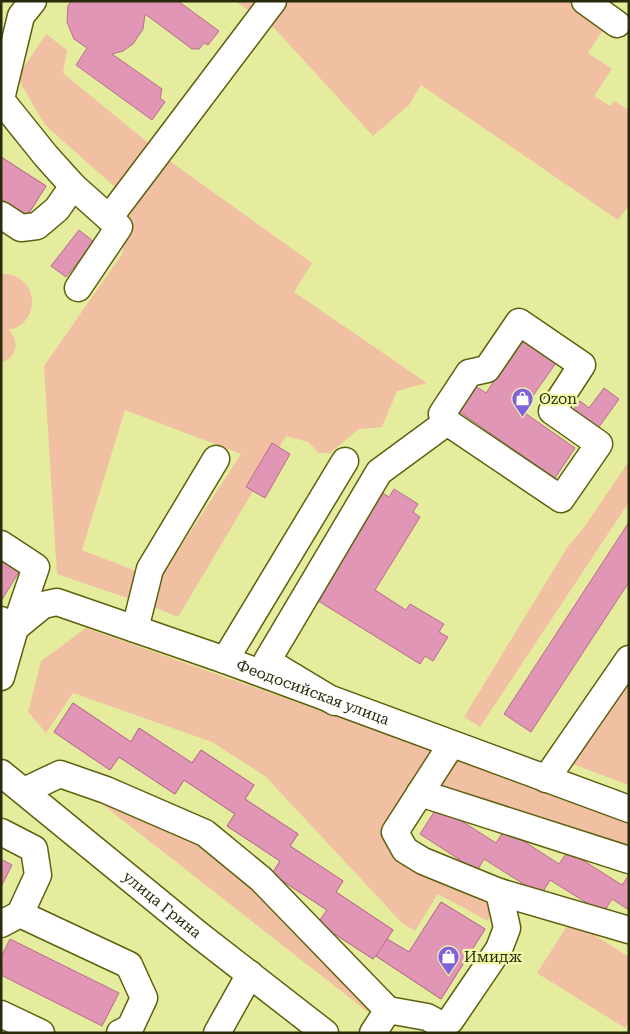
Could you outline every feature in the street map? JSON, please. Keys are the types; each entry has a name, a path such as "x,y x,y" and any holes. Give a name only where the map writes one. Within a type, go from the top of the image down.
{"street":[{"path":"33,1 21,16 1,100 46,156 74,186 119,227 78,288"},
{"path":"109,218 274,1"},
{"path":"584,1 625,21"},
{"path":"1,215 21,228 37,226 57,209 74,186"},
{"path":"519,322 582,365 552,411 599,444 561,499 447,422 442,414 469,373 487,369 519,322"},
{"path":"335,702 267,661 379,472 447,422"},
{"path":"135,629 150,569 216,459"},
{"path":"224,660 345,461"},
{"path":"1,544 36,568 8,624 1,677"},
{"name":"Феодосийская улица","path":"8,624 43,605 57,602 224,660 629,809"},
{"path":"546,779 629,659"},
{"path":"451,744 395,832 405,850 423,861 499,892 629,930"},
{"name":"улица Грина","path":"1,773 325,1033"},
{"path":"24,791 60,774 106,790 205,833 261,879 388,1010 427,1017 440,1024 450,1021 502,942 507,928 499,892"},
{"path":"420,794 629,860"},
{"path":"1,832 34,849 38,875 10,919 129,964 144,998 130,1031"},
{"path":"217,1033 250,974"},
{"path":"374,1033 388,1010"},
{"path":"1,1014 41,1033"}],"shaded area":[{"path":"235,1 572,1 606,25 588,53 612,69 594,96 610,106 614,101 629,110 629,205 618,220 421,85 409,105 373,136 275,29"},
{"path":"46,34 67,50 63,73 174,164 312,263 294,292 427,383 397,391 382,427 359,429 330,453 319,453 308,442 286,436 178,617 151,606 161,577 241,454 125,410 82,550 136,571 130,599 57,574 44,366 122,254 133,203 45,125 17,77"},
{"path":"1,274 13,276 23,281 29,289 32,298 32,308 28,318 20,325 9,330 15,339 15,349 11,357 1,363"},
{"path":"629,461 629,502 480,727 464,717 568,546 583,529"},
{"path":"86,628 437,752 397,859 492,906 488,921 438,894 415,931 402,923 265,776 212,742 73,693 46,733 28,712 41,661"},
{"path":"629,676 629,785 567,762"},
{"path":"451,758 629,821 629,853 430,789"},
{"path":"84,790 203,842 257,890 355,989 373,1016"},
{"path":"571,920 629,957 629,1021 625,1028 537,973"}],"building":[{"path":"71,1 178,1 219,31 208,45 204,43 199,49 192,49 145,14 143,29 133,44 123,51 112,54 162,89 160,98 165,102 152,120 76,65 87,48 74,39 67,22 68,6"},
{"path":"1,157 46,186 27,216 1,199"},
{"path":"1,157 46,186 27,216 1,199"},
{"path":"79,230 94,242 66,277 51,266"},
{"path":"522,340 556,363 522,411 575,448 555,478 457,410 474,385 486,393"},
{"path":"604,388 619,399 596,431 571,413 580,401 589,408"},
{"path":"272,443 290,454 265,498 246,487"},
{"path":"394,489 418,504 413,512 420,517 375,590 406,610 410,604 444,624 439,632 448,637 433,661 425,656 420,664 315,599 381,492 389,497"},
{"path":"629,522 629,582 531,732 504,714"},
{"path":"1,561 19,572 1,601"},
{"path":"73,703 131,742 139,728 192,763 201,750 254,785 245,799 298,834 290,846 343,881 336,892 393,930 373,959 318,923 327,910 272,874 280,861 227,826 235,814 184,780 175,794 119,757 110,770 54,732"},
{"path":"73,703 131,742 139,728 192,763 201,750 254,785 245,799 298,834 290,846 343,881 336,892 393,930 387,939 409,952 441,902 485,929 441,999 376,956 373,959 318,923 327,910 272,874 280,861 227,826 235,814 184,780 175,794 119,757 110,770 54,732"},
{"path":"438,806 496,843 505,829 559,864 568,851 622,885 629,875 629,910 612,899 603,913 550,880 541,895 484,859 477,871 420,834"},
{"path":"1,859 12,865 1,887"},
{"path":"441,902 485,929 441,999 376,956 387,939 409,952"},
{"path":"10,939 119,993 102,1026 1,975 1,957"}],"place":[{"name":"Ozon","path":"523,418"},
{"name":"Имидж","path":"448,976"}]}
